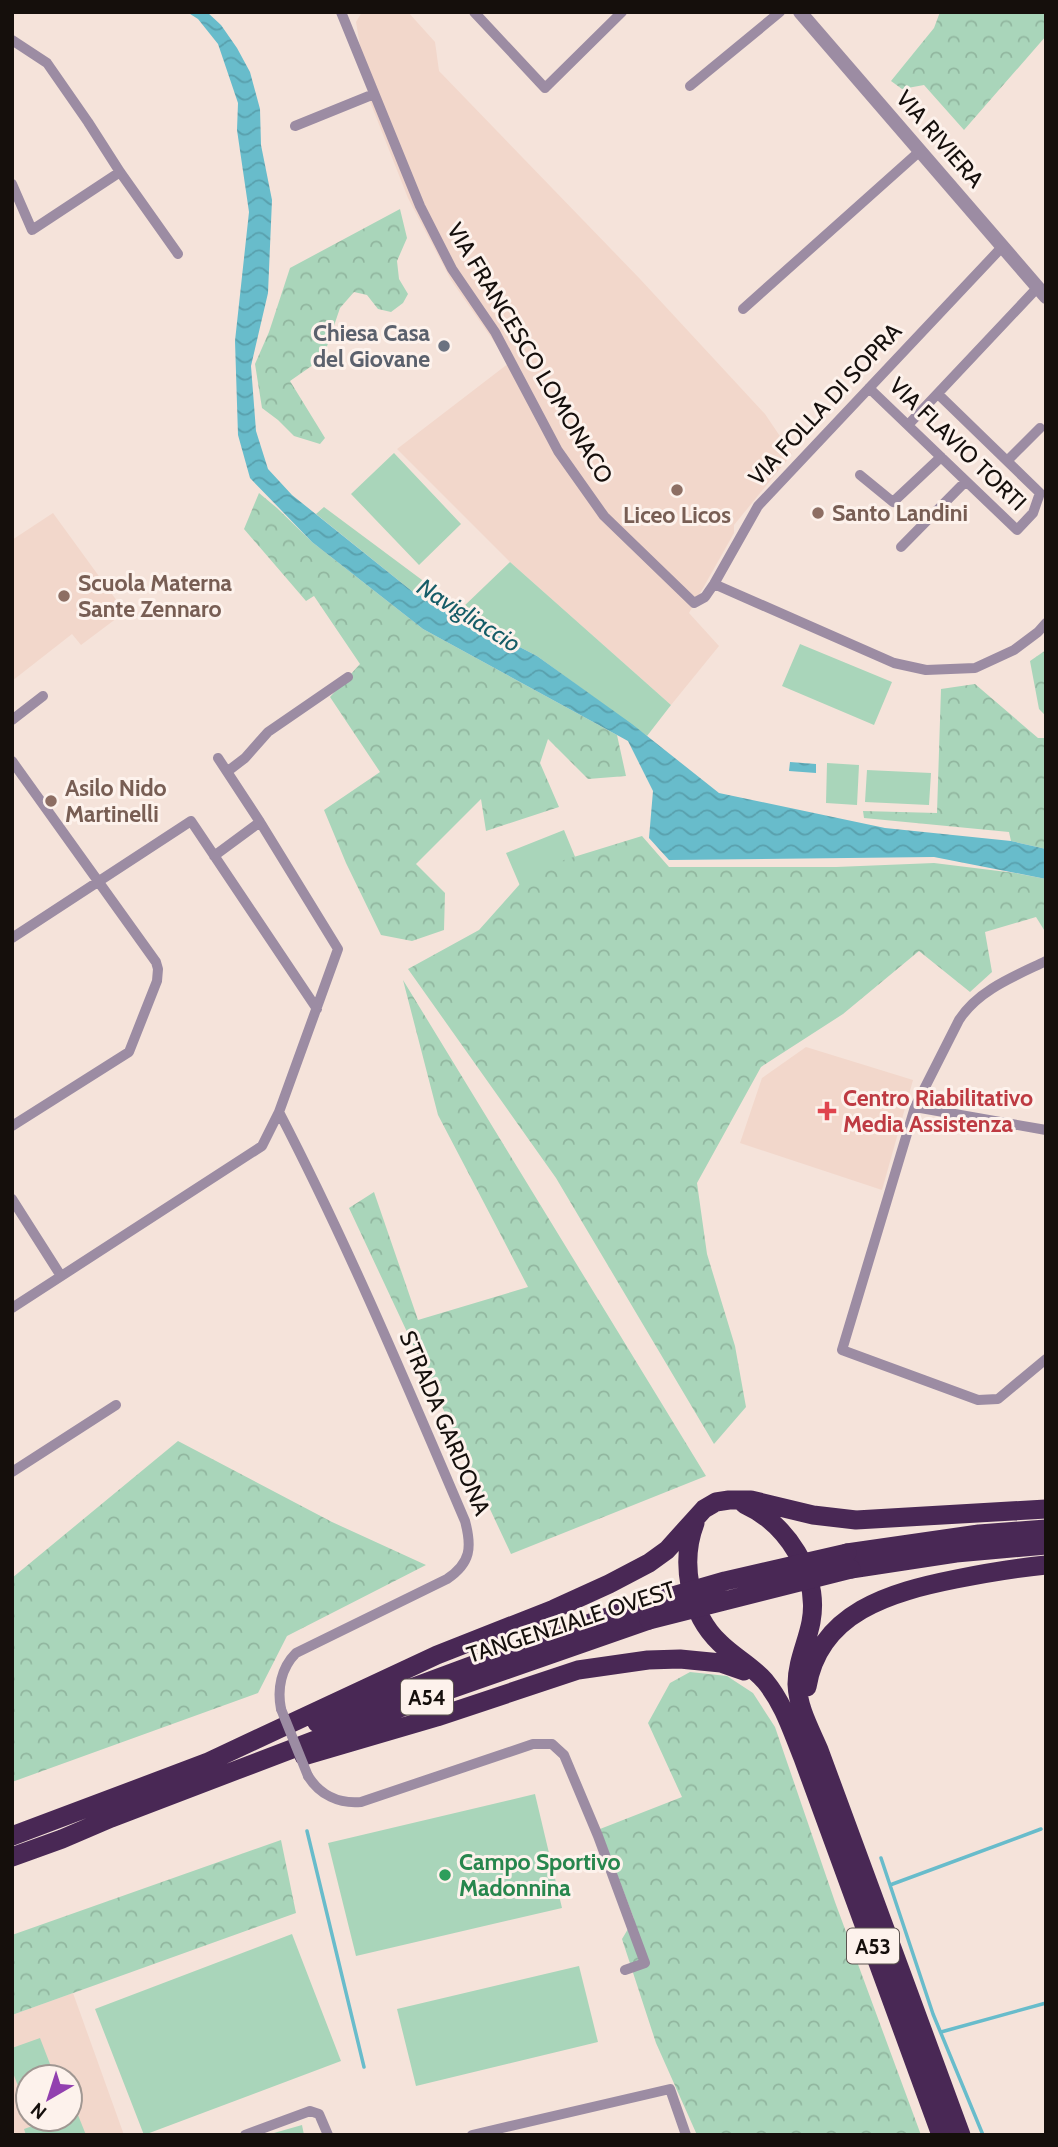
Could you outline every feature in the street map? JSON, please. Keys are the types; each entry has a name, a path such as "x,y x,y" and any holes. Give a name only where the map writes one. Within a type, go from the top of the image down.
{"highway":[{"path":"208,1772 425,1661 610,1584 667,1550 711,1504 729,1500 751,1500 813,1515 856,1520 1046,1509"},
{"name":"A53","path":"729,1500 747,1506 777,1526 796,1551 807,1575 812,1617 798,1670 797,1688 811,1754 941,2135"},
{"name":"A53","path":"697,1516 688,1545 687,1564 693,1597 701,1620 722,1646 757,1673 771,1689 811,1754 961,2135"},
{"name":"TANGENZIALE OVEST","path":"12,1857 111,1818 208,1772 514,1650 645,1612 725,1581 849,1561 979,1534 1046,1529"},
{"name":"TANGENZIALE OVEST","path":"849,1561 1046,1545"},
{"path":"811,1754 808,1678 818,1652 843,1622 861,1610 906,1591 978,1574 1046,1565"},
{"path":"208,1772 317,1753 566,1674 615,1664 669,1659 707,1660 741,1670 771,1689"},
{"name":"TANGENZIALE OVEST","path":"12,1836 106,1801 208,1772"},
{"path":"12,1828 106,1801"},
{"path":"12,1862 62,1839"}],"street":[{"name":"VIA FRANCESCO LOMONACO","path":"341,12 419,206 452,269 495,332 558,451 604,516 694,603"},
{"path":"474,12 545,88 622,12"},
{"path":"690,86 780,12"},
{"name":"VIA RIVIERA","path":"800,12 1042,292"},
{"path":"12,40 47,63 178,254"},
{"path":"295,126 374,94"},
{"path":"743,309 919,151"},
{"path":"12,184 32,230 120,172"},
{"name":"VIA FOLLA DI SOPRA","path":"694,603 705,597 714,584 758,506 1003,246"},
{"path":"908,425 1042,292"},
{"name":"VIA FLAVIO TORTI","path":"869,388 1017,530 1033,513 1040,493 1006,462 1007,460"},
{"path":"938,394 1007,460 1040,428"},
{"path":"860,475 893,502 941,457"},
{"path":"901,547 965,481"},
{"path":"714,584 894,663 926,670 975,668 1014,650 1046,623"},
{"path":"228,771 245,758 268,732 348,677"},
{"path":"12,720 43,696"},
{"path":"12,1308 262,1146 279,1112 338,949 218,758"},
{"path":"12,761 100,882 156,962 158,969 157,981 129,1052 12,1126"},
{"path":"12,938 191,821 317,1009"},
{"path":"214,856 260,822"},
{"path":"1046,961 978,998 966,1008 915,1107 842,1350 978,1400 998,1399 1046,1359"},
{"path":"915,1107 1046,1130"},
{"name":"STRADA GARDONA","path":"279,1112 325,1201 386,1336 465,1521 471,1541 466,1559 458,1571 447,1579 296,1653 286,1667 280,1684 281,1709 308,1776 320,1791 333,1798 361,1802 533,1744 552,1744 563,1754 583,1801 645,1964 625,1969"},
{"path":"12,1199 61,1276"},
{"path":"12,1472 116,1405"},
{"path":"472,2135 670,2090 686,2135"},
{"path":"245,2135 310,2111 319,2113 328,2135"}],"shaded area":[{"path":"362,12 408,12 435,42 439,71 640,279 765,414 792,454 734,525 734,533 689,613 719,646 671,705 510,562 397,449 509,363 451,280 408,198 369,99 356,22"},
{"name":"Scuola Materna Sante Zennaro","path":"53,513 125,612 81,645 72,634 12,681 12,540"},
{"name":"Centro Riabilitativo Media Assistenza","path":"806,1047 913,1080 882,1190 740,1143 762,1078"},
{"path":"73,1993 124,2135 12,2135 12,2015"}],"green space":[{"path":"940,12 1046,12 1046,36 964,130 924,85 902,89 891,81 934,28"},
{"path":"400,209 407,238 397,261 399,279 408,294 403,303 391,312 378,309 367,295 354,292 340,308 323,358 290,381 325,438 320,444 294,436 262,408 255,364 269,332 290,268"},
{"path":"394,453 461,524 419,565 351,494"},
{"path":"259,493 312,542 423,629 617,735 626,776 588,779 548,739 540,763 559,807 486,831 481,799 416,864 445,893 444,930 412,941 381,935 346,863 324,810 380,772 330,697 360,664 314,596 306,601 244,529"},
{"path":"324,507 461,609 510,562 671,705 647,736 537,656 413,592 316,514"},
{"path":"800,644 892,682 874,725 782,686"},
{"path":"1046,650 1046,716 1039,709 1030,661"},
{"path":"975,684 1038,738 1046,738 1046,849 1011,841 1009,832 864,818 863,811 937,813 941,689"},
{"path":"827,763 859,765 857,805 826,803"},
{"path":"867,770 931,773 929,805 865,802"},
{"path":"564,830 578,864 521,888 506,853"},
{"path":"642,836 669,867 836,867 934,863 1046,879 1046,933 1036,917 985,932 992,972 970,992 919,951 843,1014 761,1067 697,1183 707,1254 735,1346 746,1407 714,1444 556,1178 408,969 479,930 527,876 564,860"},
{"path":"403,980 706,1476 511,1554 349,1208 374,1192 418,1320 528,1287 438,1115"},
{"path":"178,1441 332,1522 426,1565 287,1636 258,1693 12,1782 12,1578"},
{"path":"690,1672 727,1676 753,1693 775,1727 835,1902 921,2135 697,2135 656,2043 622,1939 634,1919 600,1829 682,1797 648,1723 670,1683"},
{"name":"Campo Sportivo Madonnina","path":"535,1794 562,1908 356,1956 328,1843"},
{"path":"281,1840 296,1913 12,2015 12,1935"},
{"path":"292,1934 341,2061 144,2135 95,2009"},
{"path":"579,1966 598,2042 416,2086 397,2009"},
{"path":"40,2038 50,2063 14,2063 14,2075 12,2048"},
{"path":"302,2125 304,2135 267,2135"},
{"path":"84,2130 86,2135 25,2133 84,2133"}],"water":[{"path":"187,12 207,12 221,25 250,72 260,109 261,145 272,200 268,293 251,366 256,431 268,469 292,495 413,592 537,656 632,724 719,793 885,828 1011,841 1046,849 1046,879 934,857 669,860 649,838 653,791 628,741 423,629 312,542 250,478 238,435 235,341 249,212 237,130 238,103 218,44 198,19"},
{"path":"790,762 816,764 816,773 789,771"}],"waterway":[{"path":"890,1885 1041,1829"},
{"path":"307,1831 364,2067"},
{"path":"881,1858 933,2014 983,2135"},
{"path":"941,2032 1046,2003"}],"place":[{"name":"Chiesa Casa del Giovane","path":"444,346"},
{"name":"Liceo Licos","path":"677,490"},
{"name":"Santo Landini","path":"818,513"},
{"name":"Scuola Materna Sante Zennaro","path":"64,596"},
{"name":"Asilo Nido Martinelli","path":"51,801"},
{"name":"Centro Riabilitativo Media Assistenza","path":"827,1111"},
{"name":"Campo Sportivo Madonnina","path":"445,1875"}],"water label":[{"name":"Navigliaccio","path":"469,615"}]}
